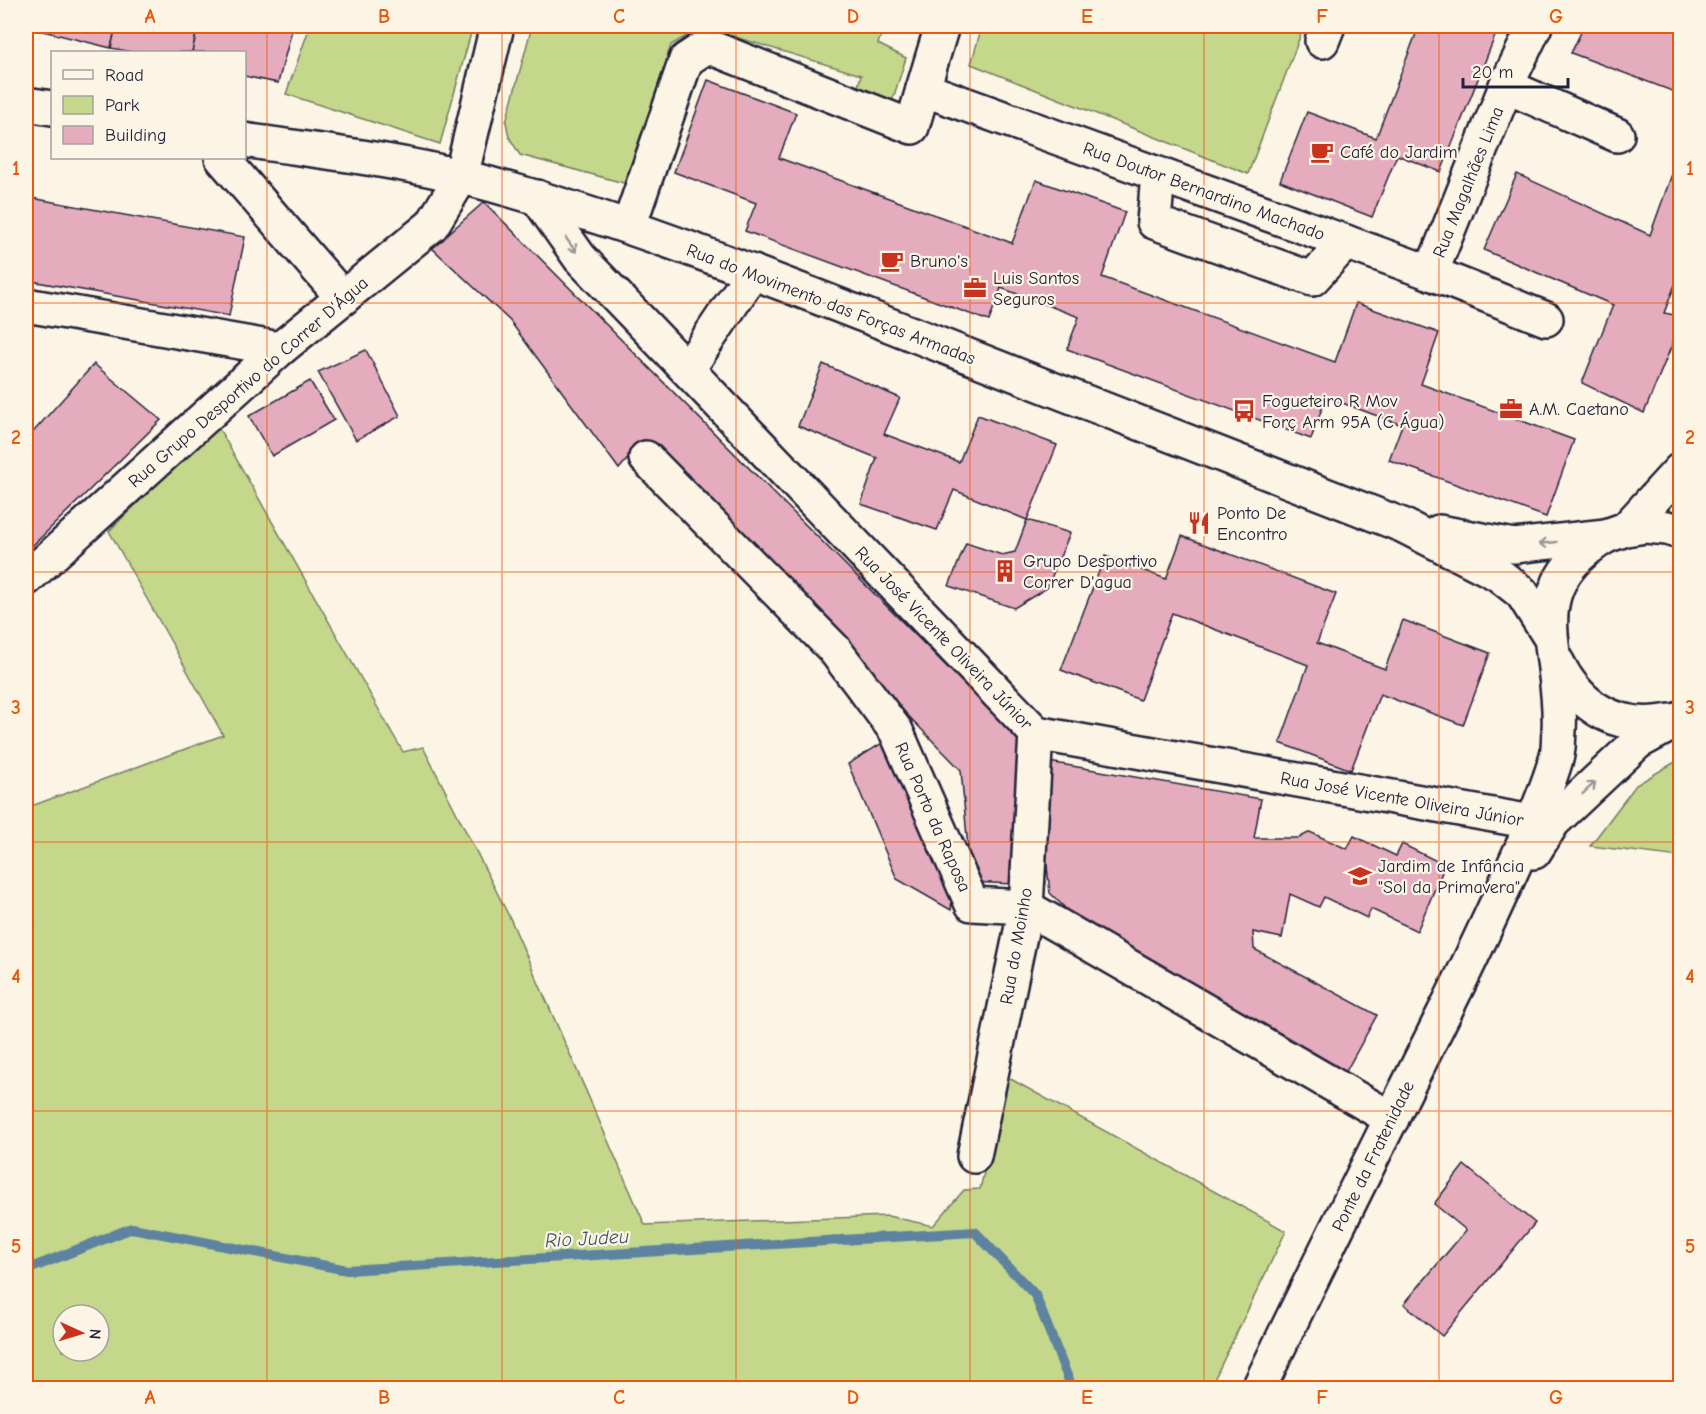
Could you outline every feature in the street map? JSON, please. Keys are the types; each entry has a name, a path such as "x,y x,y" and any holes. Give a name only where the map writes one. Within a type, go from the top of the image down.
{"street":[{"name":"Rua Grupo Desportivo do Correr D'Água","path":"26,579 280,349 432,225 461,177 496,26"},
{"path":"629,226 686,60 707,46 912,127 942,26"},
{"name":"Rua Magalhães Lima","path":"1431,273 1506,86 1535,26"},
{"path":"1506,86 1617,135"},
{"name":"Rua Doutor Bernardino Machado","path":"923,88 1431,273 1546,319"},
{"path":"26,104 51,108"},
{"name":"Rua do Movimento das Forças Armadas","path":"246,140 402,164 461,177 537,197 629,226 753,272 1402,525"},
{"path":"223,159 343,298"},
{"path":"1158,174 1155,222 1312,279 1346,242"},
{"name":"Rua José Vicente Oliveira Júnior","path":"537,197 580,258 1036,733 1532,822"},
{"path":"688,369 753,272"},
{"path":"26,305 280,349"},
{"name":"Rua Porto da Raposa","path":"646,458 834,649 896,731 972,904 1026,907 1392,1119"},
{"path":"1488,925 1557,757 1560,713 1550,617 1553,597 1574,560 1588,546 1616,532 1680,470"},
{"path":"1402,525 1514,546 1646,526 1680,532"},
{"path":"1402,525 1498,574 1522,593 1552,648 1564,676 1576,693 1591,707 1609,717 1632,723 1656,724 1680,719"},
{"path":"1488,925 1553,822 1638,742 1680,719"},
{"name":"Rua do Moinho","path":"974,1156 1026,907 1036,733"},
{"name":"Ponte da Fratenidade","path":"1259,1389 1488,925"}],"green space":[{"path":"310,26 473,26 440,144 286,94"},
{"path":"532,26 884,26 878,44 906,58 890,108 855,98 861,75 702,27 671,45 624,183 520,155 509,137 506,122"},
{"path":"982,26 1304,26 1248,174 971,64"},
{"path":"217,425 403,752 423,747 510,918 645,1225 888,1216 933,1226 964,1190 980,1189 1007,1077 1286,1231 1210,1388 26,1388 26,925 35,923 26,882 26,808 223,735 109,531"},
{"path":"1680,759 1680,857 1590,846 1636,785"}],"building":[{"path":"36,26 116,26 111,48 35,29"},
{"path":"116,26 198,26 192,51 127,51 111,48"},
{"path":"198,26 293,26 278,83 246,76 246,51 192,51"},
{"path":"1419,26 1499,26 1441,172 1397,155 1372,217 1280,181 1307,112 1376,138"},
{"path":"1584,26 1680,26 1680,94 1571,53"},
{"path":"708,80 796,113 779,158 1012,243 1036,180 1125,212 1102,277 1335,362 1356,303 1439,333 1421,384 1574,440 1546,517 1389,460 1402,425 1326,397 1311,439 1067,349 1079,317 1001,288 989,321 745,231 756,203 674,172"},
{"path":"1680,152 1680,272 1664,313 1680,316 1680,325 1644,413 1582,383 1613,305 1484,250 1517,174 1650,235"},
{"path":"26,197 245,237 229,316 26,280"},
{"path":"484,202 1021,741 1013,884 971,882 961,770 642,442 619,469 510,321 432,248"},
{"path":"366,350 400,416 356,440 318,372"},
{"path":"94,364 161,420 26,552 26,440"},
{"path":"823,364 900,398 884,434 959,462 978,415 1057,445 1027,520 954,490 937,530 861,504 877,458 798,426"},
{"path":"310,381 334,420 272,456 249,416"},
{"name":"Grupo Desportivo Correr D'agua","path":"1027,520 1070,533 1047,588 1014,608 949,586 966,543 1002,555 1015,552"},
{"path":"1182,536 1336,594 1317,643 1385,669 1403,620 1490,653 1463,725 1380,694 1351,770 1280,743 1308,665 1172,613 1140,700 1061,670 1105,556 1166,579"},
{"path":"887,740 954,877 951,910 897,879 848,764"},
{"path":"1049,762 1261,799 1254,838 1299,838 1310,832 1347,849 1354,836 1396,856 1402,844 1445,865 1417,931 1371,909 1367,918 1324,897 1319,907 1290,894 1282,938 1253,932 1254,949 1377,1015 1344,1075 1071,914 1050,893 1046,857"},
{"path":"1464,1165 1535,1223 1442,1336 1404,1304 1466,1230 1434,1204"}],"waterway":[{"name":"Rio Judeu","path":"26,1270 132,1228 347,1270 975,1232 1035,1295 1072,1388"}],"place":[{"name":"Café do Jardim","path":"1322,152"},
{"name":"Bruno's","path":"892,261"},
{"name":"Luis Santos Seguros","path":"975,288"},
{"name":"A.M. Caetano","path":"1511,409"},
{"name":"Fogueteiro R Mov Forç Arm 95A (C Água)","path":"1244,411"},
{"name":"Ponto De Encontro","path":"1199,523"},
{"name":"Grupo Desportivo Correr D'agua","path":"1005,571"},
{"name":"Jardim de Infância \"Sol da Primavera\"","path":"1360,876"}]}
